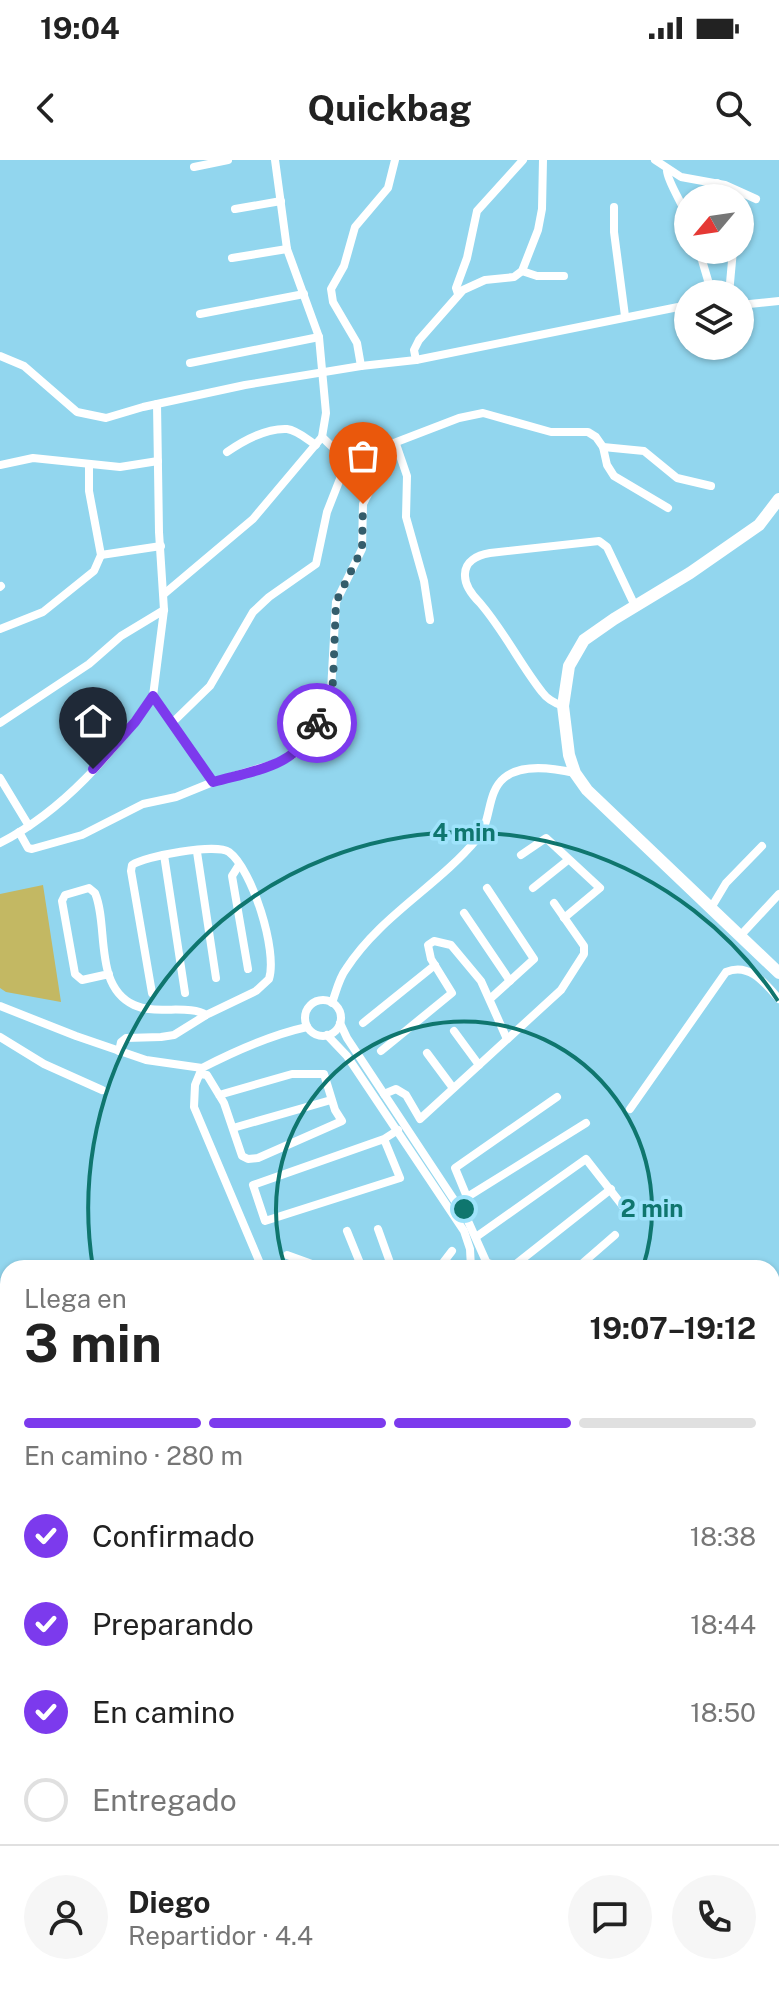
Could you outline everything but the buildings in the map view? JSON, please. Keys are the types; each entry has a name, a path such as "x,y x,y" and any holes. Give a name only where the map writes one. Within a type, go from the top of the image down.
{"main road":[{"path":"779,499 759,525 584,640 569,666 563,706 569,755 575,773 587,790 779,973"}],"street":[{"path":"194,167 228,160"},
{"path":"164,594 253,519 319,441 326,413 319,337 287,249 275,160"},
{"path":"361,366 357,343 333,302 331,289 344,266 355,227 388,188 395,160"},
{"path":"458,294 456,288 467,258 477,211 523,160"},
{"path":"416,360 414,350 419,340 458,294 478,282 509,279 522,271 538,230 543,160"},
{"path":"655,160 667,171 681,177 717,183 756,199"},
{"path":"667,171 674,187"},
{"path":"235,209 281,201"},
{"path":"614,207 614,232 625,316"},
{"path":"232,258 287,249"},
{"path":"522,271 531,276 564,276"},
{"path":"200,314 304,294"},
{"path":"754,304 779,301"},
{"path":"0,356 24,366 77,412 106,418 245,385 416,360 674,307"},
{"path":"190,363 319,337"},
{"path":"0,843 29,826 72,792 135,722 153,696 164,610 157,404"},
{"path":"347,461 459,418 483,413 551,432 588,432 603,447 607,465 614,476 668,508"},
{"path":"227,452 247,439 285,430 319,441 347,461"},
{"path":"395,445 407,476 406,517 424,581 430,620"},
{"path":"19,832 28,848 32,849 82,835 139,806 176,797 213,782 280,762 298,752 311,738 329,698 333,682 336,602 361,553 365,498 395,445"},
{"path":"603,447 644,451 677,478 711,486"},
{"path":"0,465 33,458 120,467 158,461"},
{"path":"172,723 210,686 253,612 316,564 327,512 347,461"},
{"path":"0,629 43,612 94,571 101,555 89,491 89,464"},
{"path":"563,706 542,693 506,637 470,592 465,578 468,566 477,556 490,553 599,541 607,547 635,606"},
{"path":"101,555 161,546"},
{"path":"0,723 89,664 121,636 164,610"},
{"path":"153,696 213,782"},
{"path":"332,1003 345,969 392,916 480,836 493,792 504,777 526,769 554,768 575,773"},
{"path":"0,778 29,826"},
{"path":"521,855 546,838 600,888 564,918"},
{"path":"711,908 726,883 762,846"},
{"path":"119,1051 121,1042 126,1038 167,1036 189,1027 206,1015 260,989 271,974 268,932 249,883 226,851 164,855 139,860 131,869 152,993"},
{"path":"197,852 216,978"},
{"path":"164,855 185,993"},
{"path":"533,888 568,860"},
{"path":"239,865 232,876 248,969"},
{"path":"109,974 82,980 75,974 62,901 65,895 89,888 95,893 109,974 119,993 130,1004 155,1011 197,1011 206,1015"},
{"path":"487,888 534,959 491,998"},
{"path":"740,936 779,894"},
{"path":"384,1094 396,1089 406,1095 420,1119 561,990 584,954 584,946 554,903"},
{"path":"464,913 510,981"},
{"path":"381,1051 452,993 435,965 428,945 434,941 451,945 481,981 507,1039"},
{"path":"363,1023 435,965"},
{"path":"630,1109 726,972 734,969 750,972 779,999"},
{"path":"340,1023 327,1035 316,1035 307,1027 305,1016 310,1005 320,1000 332,1003 339,1011 340,1023 457,1203 486,1260"},
{"path":"0,1006 146,1060 201,1071 219,1095 242,1156 248,1159 258,1158 342,1121 331,1100 324,1074 292,1074 219,1095"},
{"path":"259,1260 194,1107 195,1085 201,1071 284,1032 307,1027"},
{"path":"454,1031 479,1065"},
{"path":"327,1035 347,1056 464,1231 471,1260"},
{"path":"0,1037 44,1064 102,1090"},
{"path":"427,1053 453,1088"},
{"path":"467,1197 455,1168 557,1097"},
{"path":"233,1128 331,1100"},
{"path":"457,1203 586,1123"},
{"path":"384,1139 400,1178 265,1221 253,1185 384,1139 398,1130"},
{"path":"476,1237 586,1159 629,1214"},
{"path":"519,1260 611,1189"},
{"path":"378,1229 389,1260"},
{"path":"347,1231 359,1260"},
{"path":"586,1260 615,1235"},
{"path":"445,1260 452,1251"},
{"path":"287,1255 301,1260"}],"shaded area":[{"path":"43,885 61,1002 6,992 0,988 0,894"}],"way so far":[{"path":"317,723 333,682 336,602 362,549 363,504"}],"route":[{"path":"93,769 135,722 153,696 213,782 258,770 298,752 311,738 317,723"}]}
